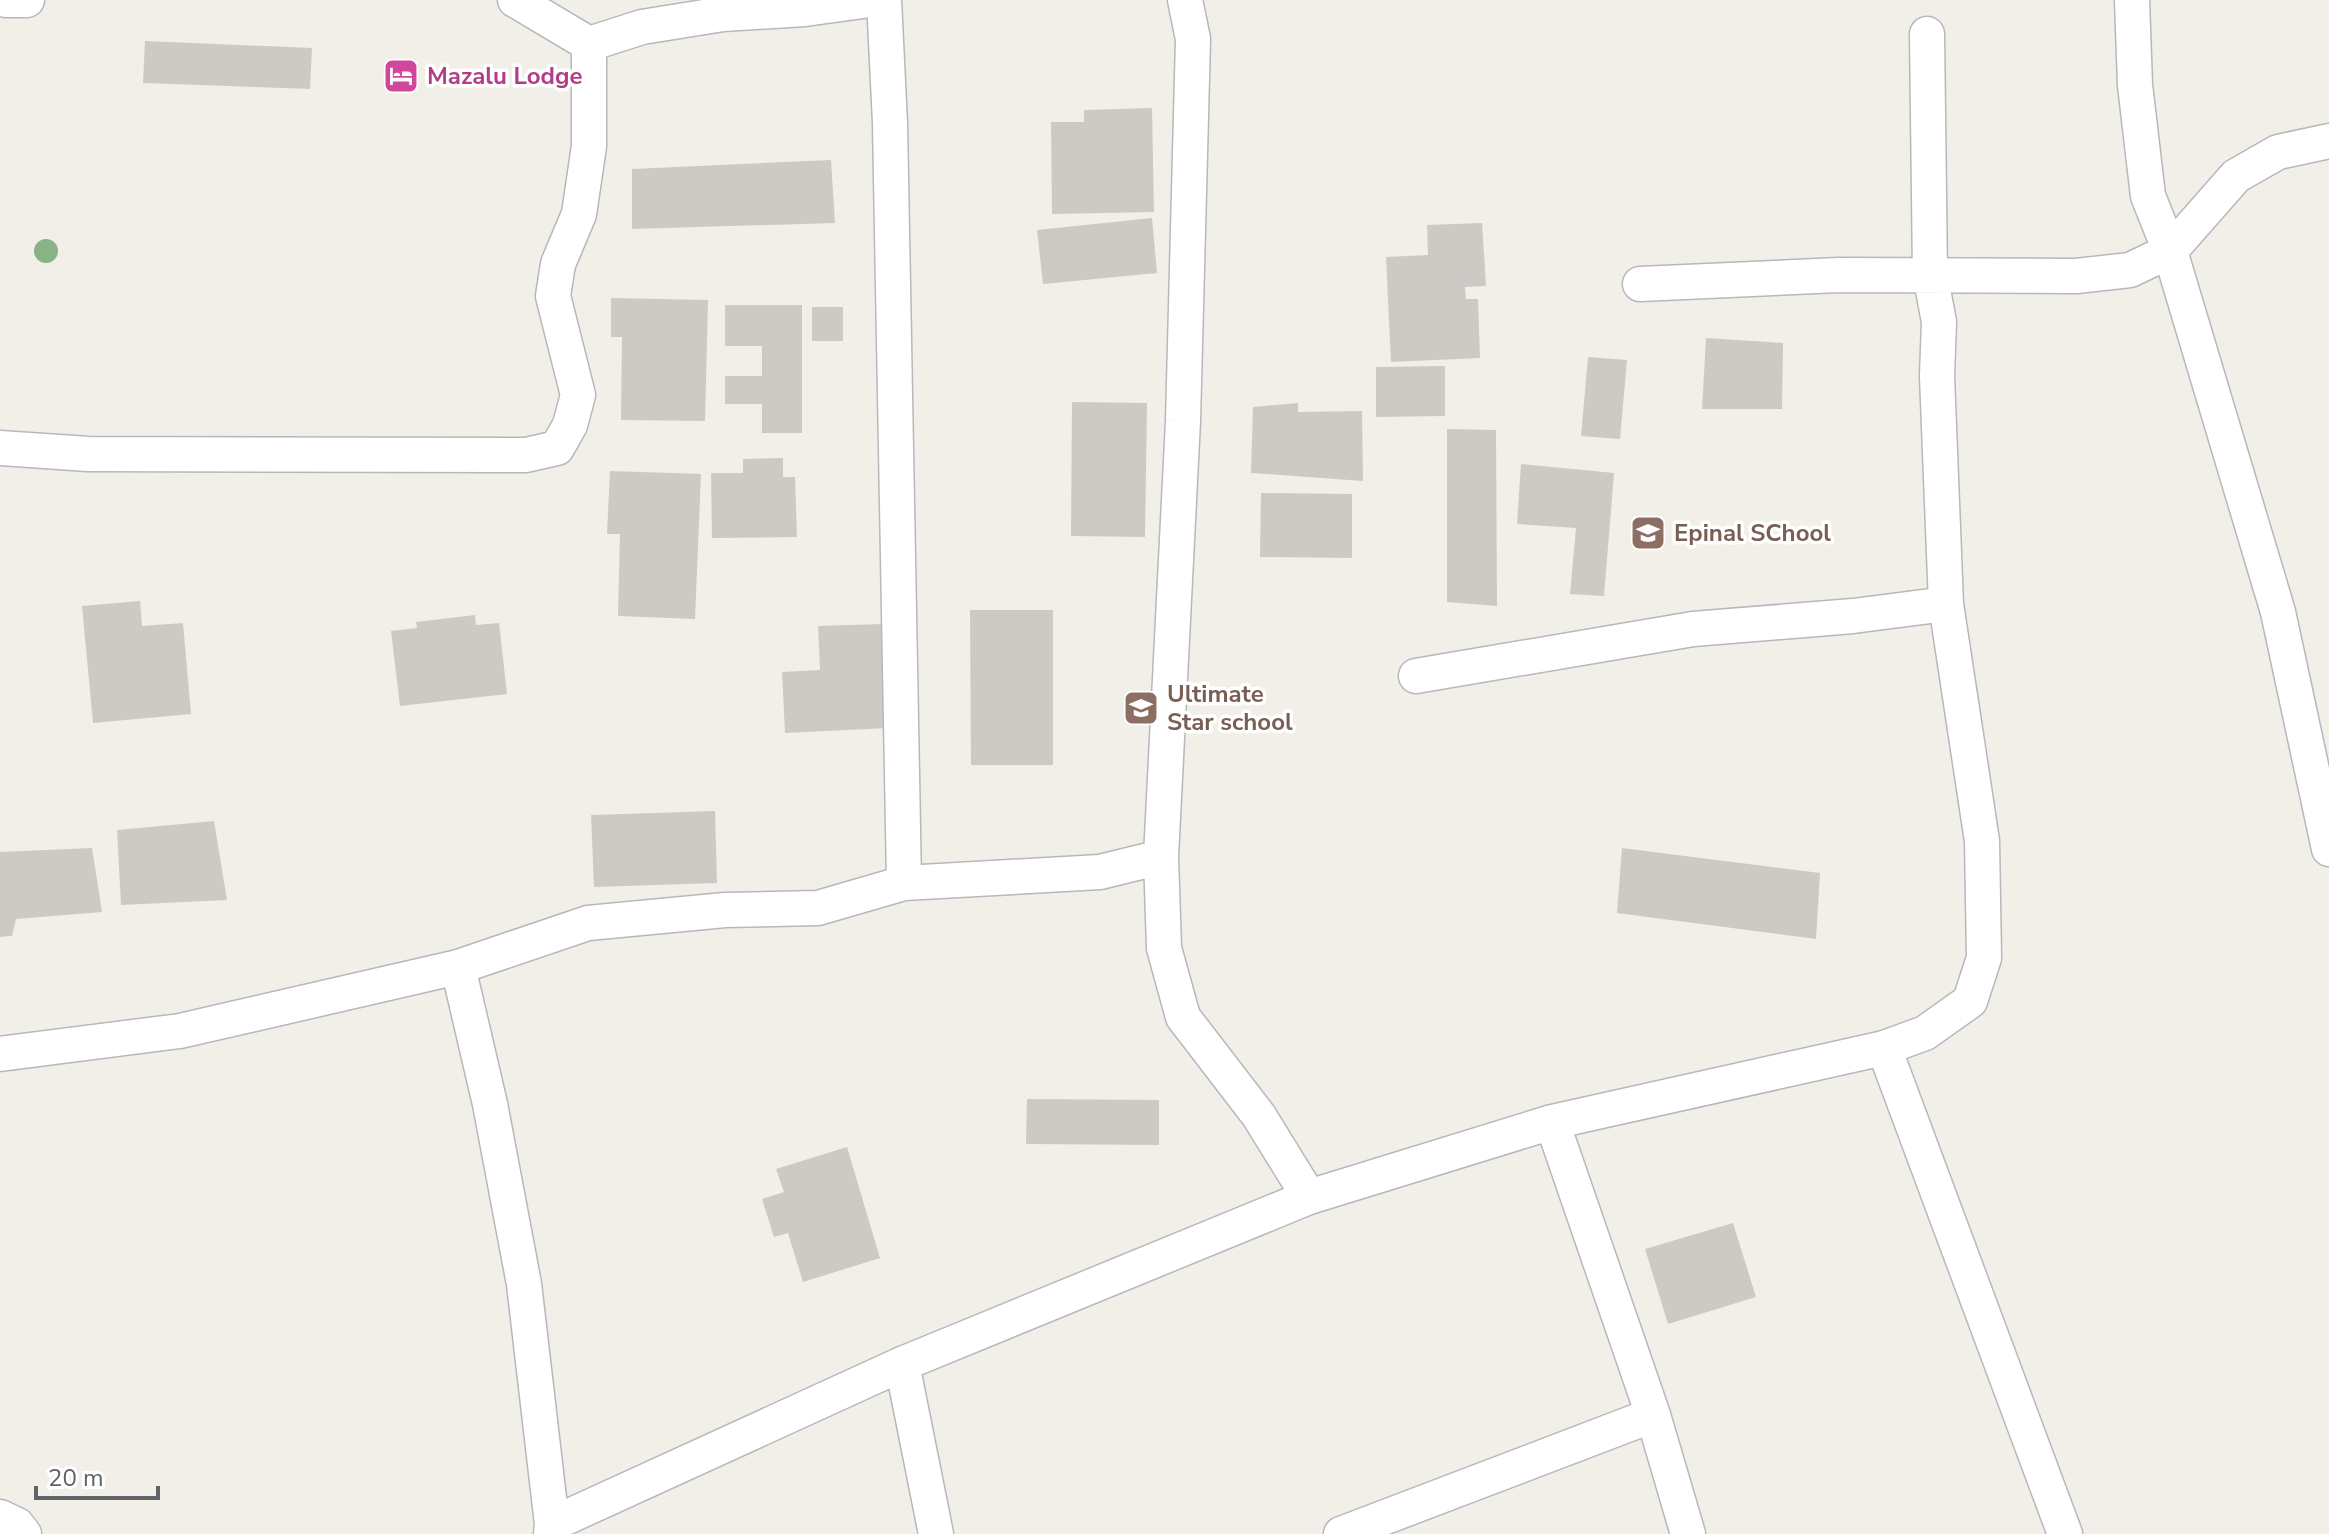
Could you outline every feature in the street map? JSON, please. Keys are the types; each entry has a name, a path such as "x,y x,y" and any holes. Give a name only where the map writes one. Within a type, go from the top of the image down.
{"street":[{"path":"6,0 27,0"},
{"path":"515,0 589,44 642,27 696,18 870,0"},
{"path":"884,0 891,139 904,883"},
{"path":"1185,0 1193,39 1183,421 1161,857 1164,948 1183,1017 1259,1116 1309,1197"},
{"path":"2132,0 2135,85 2148,196 2170,251 2278,612 2329,849"},
{"path":"458,967 490,1104 524,1284 551,1529 902,1364 1309,1197 1552,1122 1884,1048 1925,1033 1970,1001 1984,958 1982,841 1946,604 1937,376 1939,322 1930,274 1927,34"},
{"path":"0,448 88,454 526,455 557,448 570,425 578,395 553,296 558,264 579,214 589,146 589,44"},
{"path":"1640,284 1839,275 2076,276 2130,270 2170,251 2236,176 2278,152 2329,141"},
{"path":"1416,676 1693,629 1853,616 1946,604"},
{"path":"0,1054 180,1031 458,967 588,923 725,910 818,908 904,883 1100,872 1161,857"},
{"path":"1884,1048 2065,1534"},
{"path":"1552,1122 1653,1415 1688,1534"},
{"path":"902,1364 936,1534"},
{"path":"1341,1534 1653,1415"},
{"path":"0,1517 17,1525 24,1534"}],"building":[{"path":"145,41 312,48 310,89 143,83"},
{"path":"1152,108 1154,212 1052,214 1051,122 1084,122 1084,110"},
{"path":"831,160 835,223 632,229 632,169"},
{"path":"1152,218 1157,273 1043,284 1037,230"},
{"path":"1482,223 1486,286 1465,287 1466,299 1478,299 1480,358 1391,362 1386,257 1428,255 1427,225"},
{"path":"611,298 708,300 705,421 621,420 622,337 611,337"},
{"path":"725,305 802,305 802,433 762,433 762,404 725,404 725,376 762,376 762,346 725,346"},
{"path":"812,307 843,307 843,341 812,341"},
{"path":"1706,338 1783,343 1782,409 1702,409"},
{"path":"1588,357 1627,360 1620,439 1581,436"},
{"path":"1445,366 1445,416 1376,417 1376,367"},
{"path":"1072,402 1147,403 1145,537 1071,536"},
{"path":"1298,403 1298,412 1362,411 1363,481 1251,473 1253,407"},
{"path":"1447,429 1496,430 1497,606 1447,602"},
{"path":"783,458 783,477 795,477 797,537 712,538 711,473 743,473 743,459"},
{"path":"1521,464 1614,473 1604,596 1570,594 1576,528 1517,524"},
{"path":"610,471 701,474 695,619 618,616 620,534 607,534"},
{"path":"1261,493 1352,494 1352,558 1260,557"},
{"path":"140,601 142,626 183,623 191,714 93,723 82,606"},
{"path":"970,610 1053,610 1053,765 971,765"},
{"path":"475,615 476,625 499,623 507,694 400,706 391,631 417,628 416,622"},
{"path":"883,624 888,728 785,733 782,672 820,670 818,626"},
{"path":"715,811 717,883 594,887 591,815"},
{"path":"214,821 227,900 121,905 117,830"},
{"path":"92,848 102,912 16,919 12,936 0,937 0,852"},
{"path":"1622,848 1820,873 1816,939 1617,913"},
{"path":"1027,1099 1159,1100 1159,1145 1026,1144"},
{"path":"847,1147 880,1258 803,1282 788,1233 774,1237 762,1199 784,1192 776,1169"},
{"path":"1733,1223 1756,1297 1668,1324 1645,1249"}],"place":[{"name":"Mazalu Lodge","path":"401,76"},
{"name":"Epinal SChool","path":"1648,533"},
{"name":"Ultimate Star school","path":"1141,708"}]}
